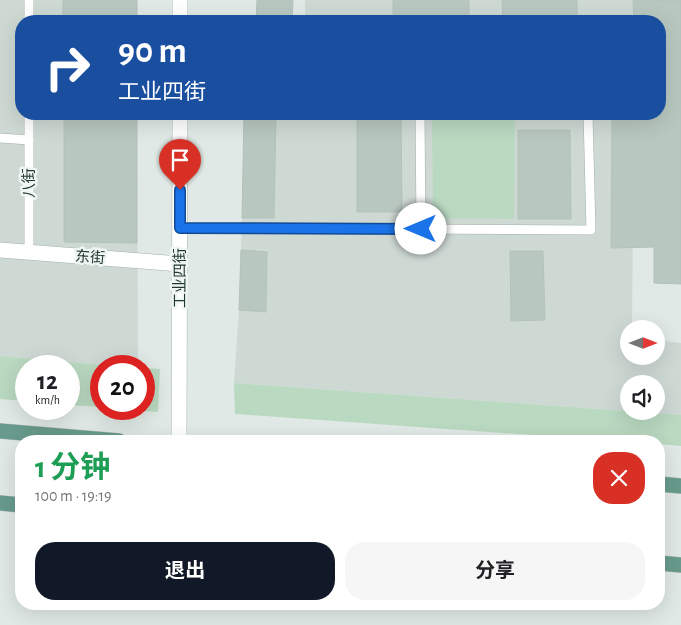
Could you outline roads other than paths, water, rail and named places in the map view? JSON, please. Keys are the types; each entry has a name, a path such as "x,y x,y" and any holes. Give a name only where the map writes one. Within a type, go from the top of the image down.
{"main road":[{"path":"0,431 48,435"},
{"path":"665,485 681,486"},
{"path":"0,503 15,504"},
{"path":"665,564 681,565"}],"street":[{"path":"180,0 180,15"},
{"name":"工业四街","path":"179,435 180,120"},
{"name":"东街","path":"0,250 180,264"}],"lane":[{"path":"29,0 29,15"},
{"name":"八街","path":"29,120 29,252"},
{"path":"420,120 421,229"},
{"path":"180,228 591,230 588,120"},
{"path":"0,138 29,140"}]}
